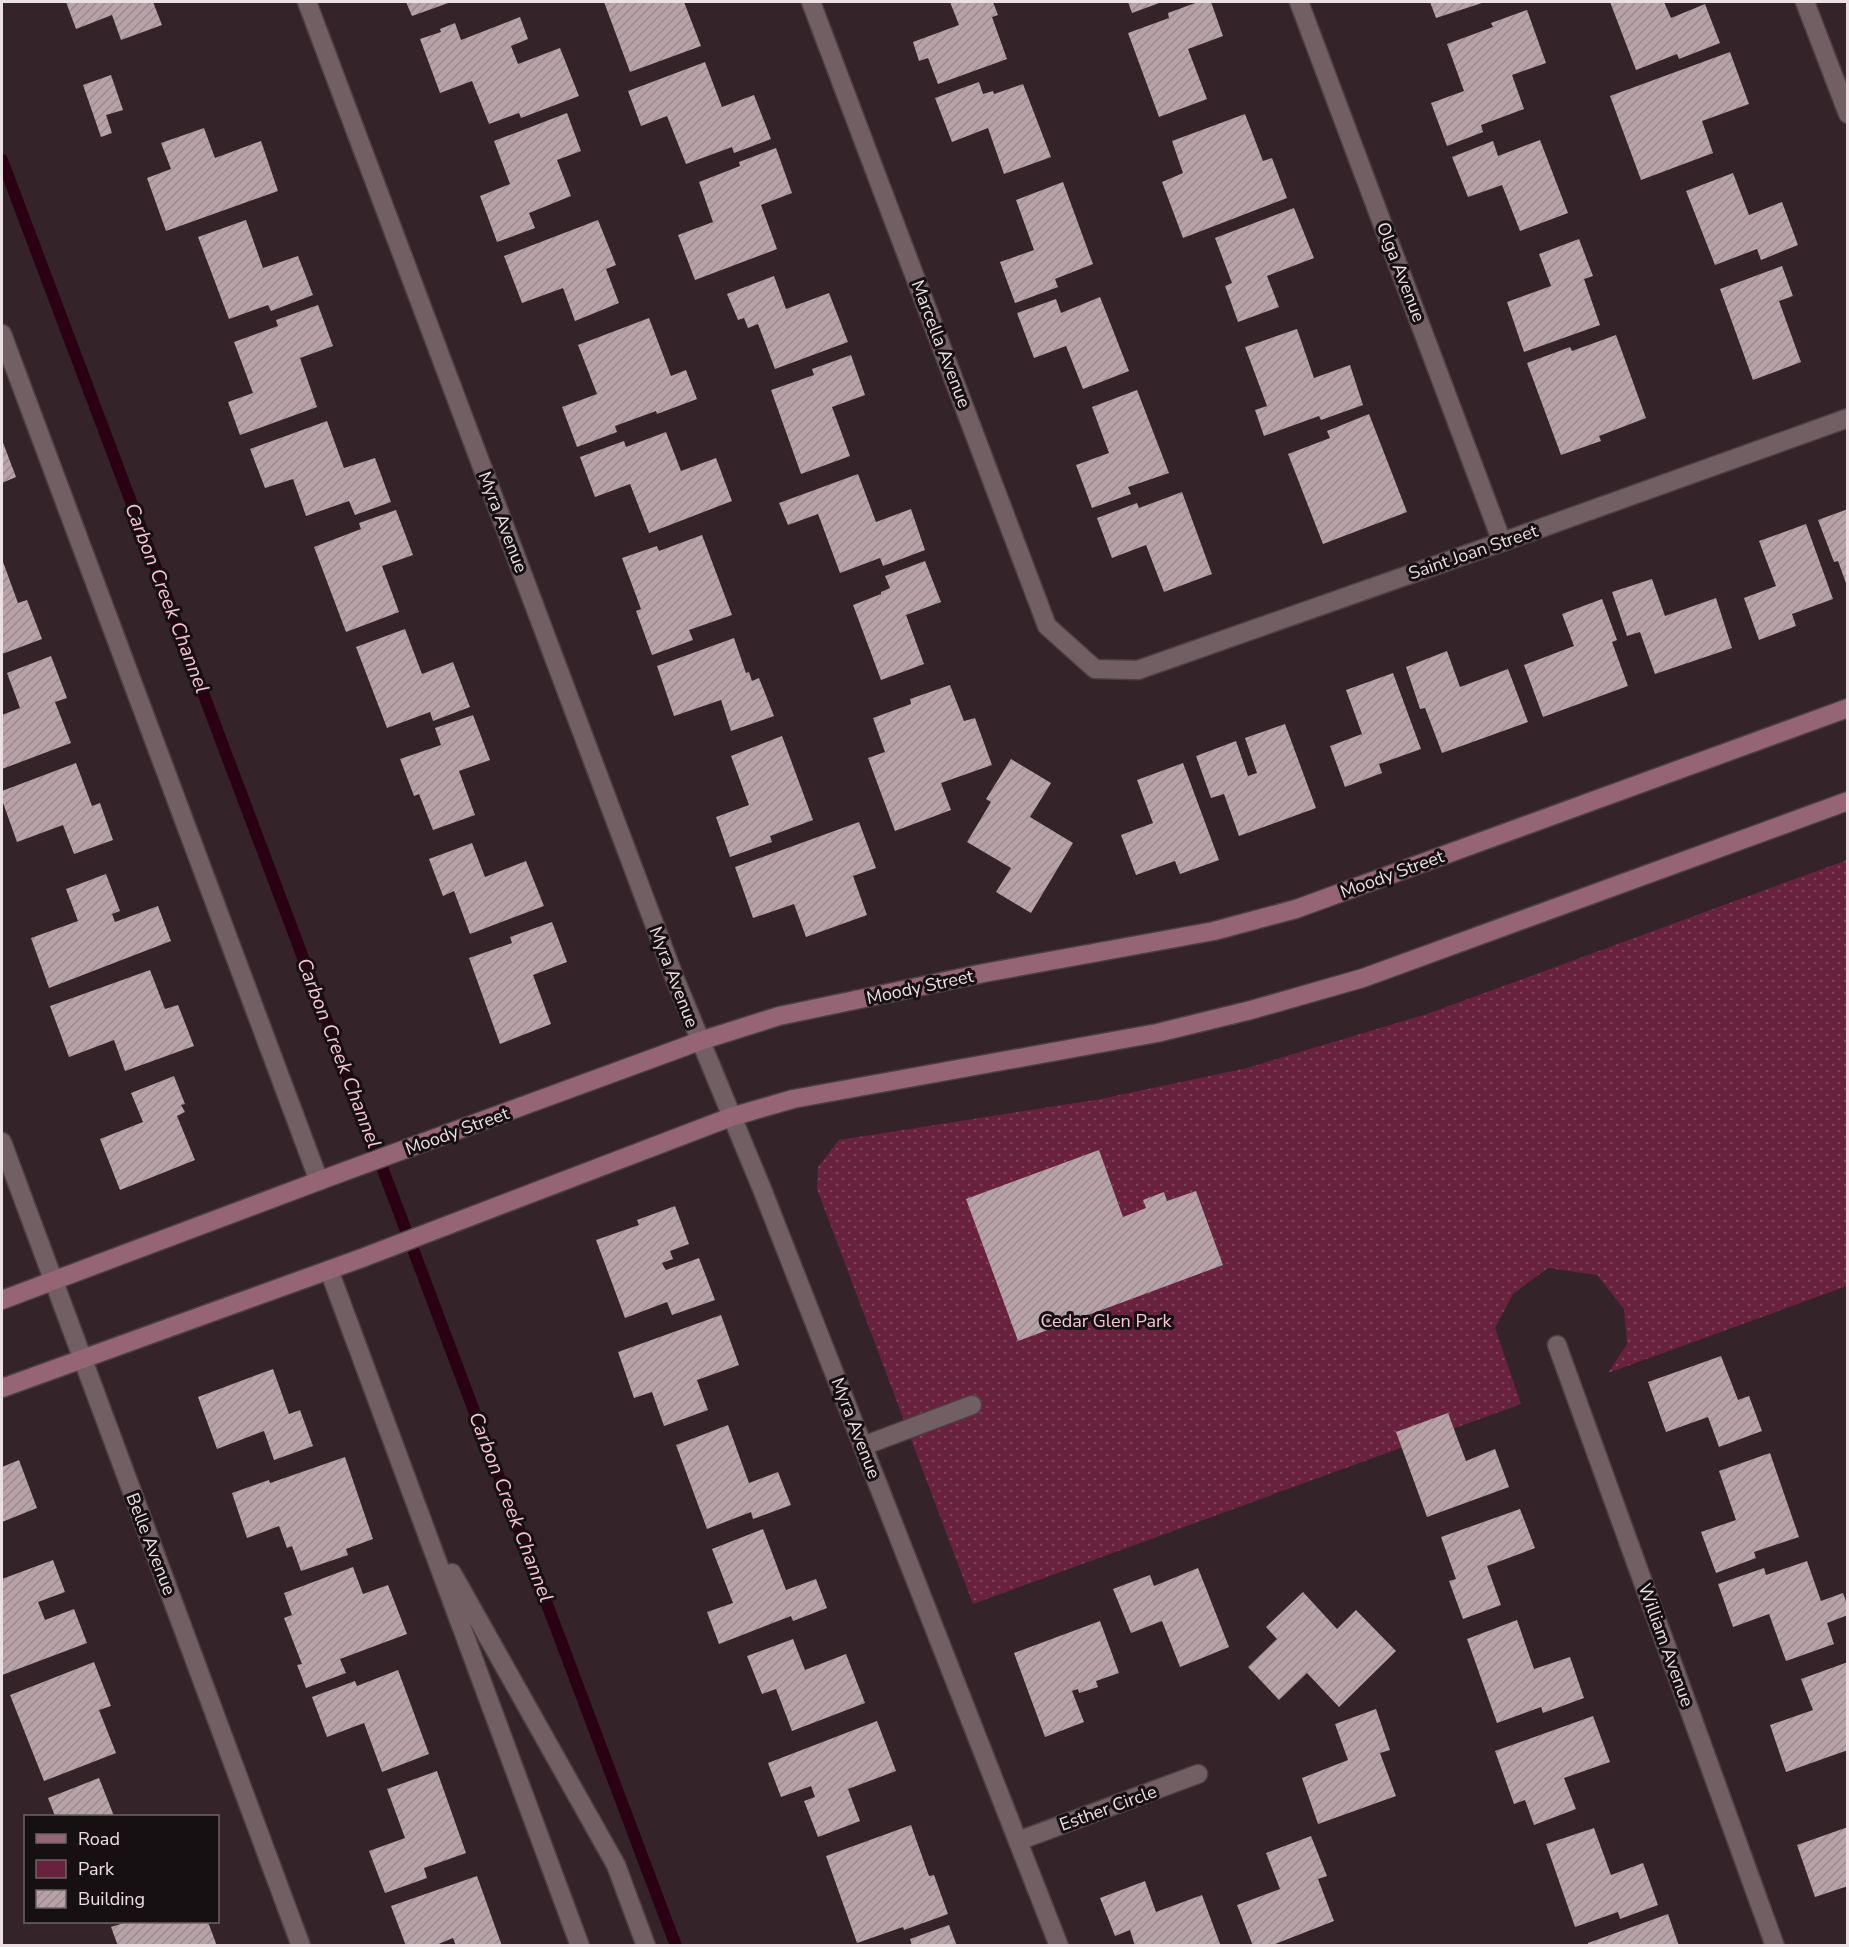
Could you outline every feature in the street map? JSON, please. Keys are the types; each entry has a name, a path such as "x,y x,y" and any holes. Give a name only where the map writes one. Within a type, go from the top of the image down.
{"main road":[{"name":"Moody Street","path":"2,1300 700,1041 779,1016 984,973 1214,931 1296,909 1848,708"},
{"path":"2,1388 362,1258 732,1117 793,1100 1157,1033 1273,1004 1363,978 1848,801"}],"street":[{"name":"Myra Avenue","path":"307,2 658,935 767,1200 1059,1946"},
{"name":"Marcella Avenue","path":"811,2 1047,626 1095,669"},
{"name":"Olga Avenue","path":"1299,2 1502,542"},
{"path":"1805,2 1848,114"},
{"path":"2,334 326,1178"},
{"name":"Saint Joan Street","path":"1095,669 1138,670 1848,418"},
{"name":"Belle Avenue","path":"2,1142 301,1946"},
{"path":"329,1270 580,1946"},
{"name":"William Avenue","path":"1557,1345 1775,1946"},
{"path":"863,1446 972,1405"},
{"path":"423,1522 616,1865 646,1946"},
{"name":"Esther Circle","path":"1018,1841 1198,1774"}],"green space":[{"name":"Cedar Glen Park","path":"1847,860 1847,1286 1608,1373 1627,1344 1624,1309 1597,1275 1548,1268 1513,1294 1495,1328 1521,1404 973,1604 817,1189 818,1167 839,1140 1101,1099 1247,1068 1427,1014"}],"building":[{"path":"66,2 153,2 162,25 121,40 112,15 76,29"},
{"path":"406,2 451,2 412,16"},
{"path":"604,2 684,2 701,46 630,72"},
{"path":"950,2 993,2 998,15 992,17 1007,59 938,84 928,58 919,61 913,42 959,25"},
{"path":"1128,2 1162,2 1132,13"},
{"path":"1198,2 1211,2 1223,36 1188,49 1207,99 1159,117 1128,33 1169,18 1168,13"},
{"path":"1430,2 1485,2 1436,18"},
{"path":"1610,2 1664,2 1671,18 1705,4 1720,43 1679,59 1677,54 1636,70"},
{"path":"1527,10 1546,63 1512,75 1524,109 1481,125 1483,132 1447,146 1431,103 1464,91 1447,44 1493,27 1491,23"},
{"path":"520,17 528,39 511,46 518,64 560,48 579,96 521,118 519,113 489,124 472,81 440,93 420,39 441,32 440,29 455,23 461,40"},
{"path":"1730,52 1749,104 1702,121 1713,153 1641,180 1610,96"},
{"path":"705,62 722,107 754,95 771,139 734,153 732,147 686,164 667,116 641,126 628,91"},
{"path":"111,75 123,110 106,115 112,133 101,137 83,85"},
{"path":"979,82 983,94 993,91 994,94 1023,84 1051,157 1004,174 988,128 952,142 935,98"},
{"path":"567,113 581,151 557,160 571,196 529,213 535,228 497,242 480,196 510,184 494,141"},
{"path":"1245,114 1263,161 1272,158 1287,198 1183,238 1162,182 1183,173 1172,141"},
{"path":"204,128 215,158 261,141 278,191 166,231 147,178 171,169 161,143"},
{"path":"1540,140 1568,213 1520,231 1502,185 1468,197 1452,157 1493,141 1498,156"},
{"path":"776,148 792,193 761,205 777,249 695,280 678,235 713,222 699,182 740,166 739,162"},
{"path":"1733,173 1749,215 1782,202 1798,245 1761,260 1757,249 1715,265 1686,191"},
{"path":"1063,182 1093,264 1055,279 1058,287 1015,303 1000,262 1034,250 1016,200"},
{"path":"1294,208 1314,258 1267,276 1279,307 1238,322 1225,286 1232,283 1215,238"},
{"path":"246,220 263,268 298,256 313,295 271,311 268,305 229,319 198,237"},
{"path":"598,220 616,265 606,269 619,303 575,321 563,288 522,303 504,256"},
{"path":"1579,239 1593,276 1584,279 1600,325 1524,352 1507,302 1551,286 1539,254"},
{"path":"1782,266 1793,296 1779,301 1801,362 1753,380 1720,289"},
{"path":"774,276 786,309 829,293 848,342 775,369 758,324 748,328 744,318 738,320 727,294"},
{"path":"1100,297 1129,371 1083,389 1066,346 1034,358 1017,313 1056,299 1061,313"},
{"path":"318,305 333,346 300,358 317,407 240,435 228,402 253,393 234,342 278,326 276,320"},
{"path":"649,318 671,376 686,370 697,399 615,426 617,432 577,447 562,407 597,394 578,345"},
{"path":"1297,329 1314,378 1350,365 1363,405 1321,420 1319,416 1264,436 1255,410 1267,406 1245,347"},
{"path":"1616,335 1646,418 1599,436 1601,441 1561,455 1527,363 1570,347 1572,351"},
{"path":"851,355 865,395 832,407 850,456 801,474 771,390 814,375 812,369"},
{"path":"1137,390 1169,473 1128,487 1131,494 1092,508 1076,465 1109,453 1092,407"},
{"path":"1369,414 1407,512 1323,544 1288,454 1330,438 1327,431"},
{"path":"327,421 344,468 375,458 391,502 355,515 349,501 306,516 293,479 265,488 250,449"},
{"path":"666,432 681,471 716,458 732,501 649,533 630,484 595,497 580,457 624,441 626,447"},
{"path":"2,440 16,477 2,483"},
{"path":"858,474 876,522 911,509 925,550 883,566 880,558 840,573 818,514 788,525 779,503"},
{"path":"1182,492 1212,574 1164,592 1146,545 1112,558 1097,518 1137,503 1139,508"},
{"path":"1848,509 1847,586 1838,561 1834,562 1818,520"},
{"path":"396,510 413,555 382,566 399,612 346,632 314,547 361,529 359,523"},
{"path":"1806,524 1833,599 1792,614 1796,626 1759,640 1744,598 1776,586 1759,541"},
{"path":"702,535 732,615 689,630 693,640 652,655 636,611 641,609 622,558 657,546 659,551"},
{"path":"2,559 18,603 27,600 42,639 2,654"},
{"path":"925,561 941,602 906,615 924,664 881,680 853,605 890,588 885,576"},
{"path":"1652,579 1665,616 1716,598 1732,648 1655,674 1640,632 1627,636 1612,592"},
{"path":"1602,599 1617,640 1612,642 1628,686 1543,717 1524,665 1574,646 1562,614"},
{"path":"405,629 422,674 453,662 470,707 433,721 430,712 387,728 356,647"},
{"path":"734,638 746,673 749,672 752,681 759,678 774,716 731,731 721,700 674,716 657,666"},
{"path":"1447,651 1460,687 1508,669 1528,722 1442,753 1425,708 1420,709 1406,667"},
{"path":"51,656 67,698 55,702 71,743 2,769 2,715 20,708 7,673"},
{"path":"1393,673 1421,749 1379,764 1382,773 1345,787 1330,746 1362,734 1346,690"},
{"path":"950,685 964,721 975,718 992,765 941,783 951,810 895,831 868,758 885,752 873,718 911,704 910,699"},
{"path":"473,715 490,760 459,771 475,815 433,830 419,794 414,796 400,759 441,745 435,728"},
{"path":"1285,724 1316,808 1239,836 1224,794 1211,798 1196,756 1236,741 1248,776 1257,773 1245,738"},
{"path":"782,736 813,820 770,836 772,842 730,857 716,817 749,805 731,756"},
{"path":"1011,759 1051,783 1030,817 1073,843 1031,913 996,892 1011,868 967,842 991,802 986,799"},
{"path":"76,763 92,806 100,803 113,840 74,854 63,825 17,842 2,800 2,791"},
{"path":"1183,763 1219,860 1180,874 1175,861 1136,875 1121,835 1153,823 1137,780"},
{"path":"859,822 876,868 853,876 867,915 806,937 794,904 753,918 735,867"},
{"path":"472,843 485,877 526,861 544,906 470,934 454,891 443,896 429,859"},
{"path":"106,874 120,911 112,914 115,922 158,906 171,941 49,988 31,938 78,921 66,889"},
{"path":"552,922 567,962 533,975 551,1024 500,1044 469,958 512,943 510,937"},
{"path":"150,970 165,1009 178,1005 194,1046 125,1071 114,1040 69,1057 50,1006"},
{"path":"174,1076 185,1104 181,1105 185,1112 177,1116 195,1160 120,1190 100,1139 143,1122 131,1093"},
{"path":"1099,1150 1123,1217 1146,1208 1143,1200 1164,1192 1167,1201 1196,1191 1223,1265 1018,1341 966,1199"},
{"path":"675,1206 689,1244 670,1251 673,1259 662,1263 666,1270 699,1258 715,1300 672,1315 667,1302 625,1318 596,1240 639,1225 637,1220"},
{"path":"721,1315 739,1365 697,1380 708,1410 664,1426 652,1392 634,1398 618,1352"},
{"path":"1721,1356 1738,1400 1749,1396 1762,1431 1719,1447 1708,1417 1666,1432 1648,1382"},
{"path":"273,1369 289,1414 300,1410 313,1446 274,1460 264,1431 217,1449 198,1397"},
{"path":"1448,1413 1466,1461 1495,1449 1509,1487 1427,1517 1396,1432"},
{"path":"728,1425 749,1483 778,1472 791,1505 753,1519 751,1512 707,1529 676,1445"},
{"path":"1770,1453 1799,1537 1754,1552 1756,1558 1716,1573 1701,1532 1736,1520 1719,1471"},
{"path":"345,1457 373,1539 346,1549 348,1555 301,1571 292,1546 287,1548 279,1526 247,1538 232,1493 269,1480 270,1483"},
{"path":"19,1460 37,1508 2,1522 2,1467"},
{"path":"1520,1509 1535,1548 1487,1566 1501,1605 1463,1619 1449,1581 1456,1579 1441,1537"},
{"path":"763,1529 786,1590 816,1579 827,1608 793,1621 791,1616 719,1644 707,1612 733,1603 712,1549"},
{"path":"53,1560 65,1592 38,1602 45,1620 74,1609 87,1643 2,1675 2,1579"},
{"path":"1807,1561 1821,1601 1843,1593 1848,1615 1827,1623 1834,1644 1786,1661 1769,1614 1733,1627 1718,1584 1764,1568 1766,1575"},
{"path":"353,1567 363,1594 388,1585 407,1634 340,1659 346,1673 306,1688 297,1665 302,1664 284,1618 292,1615 284,1593"},
{"path":"1198,1568 1229,1647 1180,1667 1162,1621 1131,1633 1113,1589 1150,1575 1154,1586"},
{"path":"1303,1592 1337,1629 1356,1610 1396,1651 1339,1707 1307,1673 1279,1700 1248,1667 1277,1639 1266,1627"},
{"path":"1517,1620 1534,1669 1570,1657 1584,1698 1543,1713 1541,1707 1497,1723 1467,1639"},
{"path":"1100,1621 1119,1673 1096,1681 1098,1687 1079,1693 1078,1689 1072,1691 1084,1722 1045,1737 1014,1653"},
{"path":"793,1639 805,1670 846,1654 865,1703 792,1731 776,1689 762,1694 747,1656"},
{"path":"94,1662 111,1706 99,1710 116,1753 44,1781 10,1695"},
{"path":"1848,1662 1848,1750 1786,1772 1770,1725 1813,1710 1801,1679"},
{"path":"398,1670 429,1754 382,1772 364,1723 327,1737 312,1697 355,1681 357,1686"},
{"path":"1376,1709 1390,1750 1380,1753 1396,1796 1318,1824 1302,1778 1348,1760 1335,1724"},
{"path":"1593,1716 1610,1762 1564,1778 1576,1809 1534,1825 1525,1800 1514,1804 1495,1751"},
{"path":"877,1721 896,1771 848,1789 860,1821 818,1837 804,1801 815,1797 811,1786 781,1797 768,1763"},
{"path":"437,1771 466,1853 424,1868 427,1878 385,1893 369,1851 405,1838 387,1789"},
{"path":"99,1778 114,1815 55,1815 48,1798"},
{"path":"911,1825 929,1876 934,1875 948,1914 904,1930 903,1927 857,1943 826,1856"},
{"path":"1848,1827 1848,1886 1815,1897 1797,1845"},
{"path":"1594,1828 1611,1875 1643,1863 1658,1905 1620,1919 1618,1912 1575,1927 1546,1844"},
{"path":"1311,1836 1327,1876 1318,1879 1334,1921 1270,1946 1253,1946 1237,1905 1280,1889 1266,1853"},
{"path":"477,1876 502,1946 456,1946 453,1938 434,1946 406,1946 391,1906"},
{"path":"1145,1881 1156,1912 1202,1895 1220,1944 1215,1946 1135,1946 1130,1930 1115,1936 1100,1898"},
{"path":"1668,1914 1679,1946 1588,1946 1588,1943"},
{"path":"124,1923 208,1923 217,1946 118,1946 111,1927"},
{"path":"949,1925 957,1946 912,1946 910,1939"}],"waterway":[{"name":"Carbon Creek Channel","path":"2,160 676,1946"}]}
